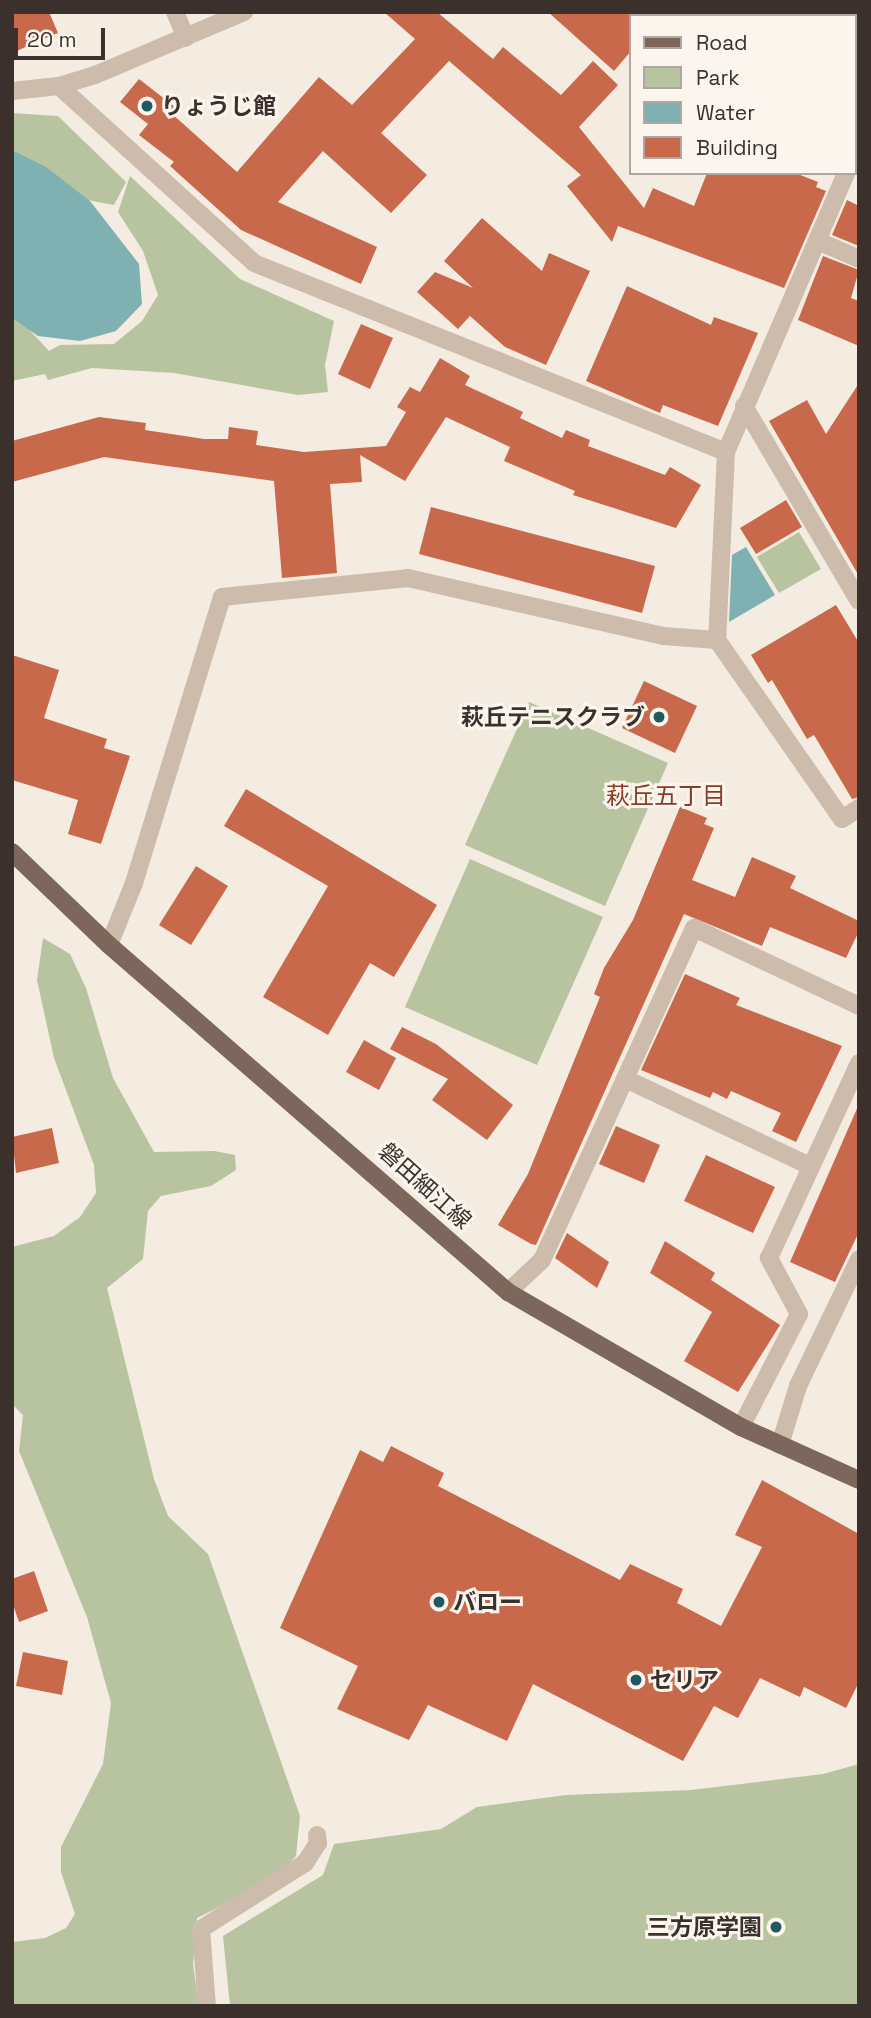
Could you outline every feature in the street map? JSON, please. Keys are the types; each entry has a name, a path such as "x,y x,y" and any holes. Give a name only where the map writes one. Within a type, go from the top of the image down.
{"main road":[{"name":"磐田細江線","path":"12,852 109,944 508,1292 741,1427 859,1480"}],"street":[{"path":"175,12 186,38"},
{"path":"12,91 59,86 186,38 244,12"},
{"path":"59,86 254,263 726,452"},
{"path":"845,175 726,452 717,640 842,819 859,808"},
{"path":"818,241 859,259"},
{"path":"744,406 859,601"},
{"path":"109,944 134,883 222,597 408,578 663,636 717,640"},
{"path":"508,1292 541,1260 612,1100 628,1080 694,929 859,1006"},
{"path":"741,1427 799,1314 769,1258 859,1063"},
{"path":"628,1080 810,1166"},
{"path":"780,1445 798,1386 859,1259"},
{"path":"207,2006 201,1929 305,1863 318,1843 317,1835"}],"green space":[{"path":"12,113 58,116 126,182 114,205 77,198 12,158"},
{"path":"130,176 240,279 334,321 325,365 328,392 298,395 174,373 92,368 48,380 45,374 12,381 12,311 49,351 60,345 114,344 142,321 158,295 143,251 118,212"},
{"path":"799,532 821,569 779,593 757,557"},
{"path":"529,702 668,763 605,906 465,845"},
{"path":"470,859 603,917 537,1065 405,1007"},
{"path":"43,938 70,954 86,988 113,1078 154,1152 214,1151 235,1155 236,1170 211,1186 161,1196 148,1211 143,1259 107,1288 154,1479 168,1516 208,1554 300,1816 296,1856 286,1867 271,1881 197,1918 193,1964 199,2006 12,2006 12,1942 45,1938 66,1928 75,1914 61,1872 61,1847 103,1764 111,1703 87,1617 19,1451 23,1415 12,1404 12,1247 54,1236 80,1217 96,1193 94,1165 54,1058 37,980"},
{"path":"859,1764 859,2006 230,2006 223,1936 323,1875 334,1844 441,1829 477,1807 566,1795 691,1790 823,1774"}],"water":[{"path":"12,150 46,167 90,201 139,264 142,304 116,331 80,341 38,336 12,318"},
{"path":"746,547 775,595 729,622 732,555"}],"building":[{"path":"12,12 49,12 58,33 12,53"},
{"path":"384,12 437,12 493,59 503,47 561,95 593,61 618,85 579,127 644,208 653,188 694,206 706,175 800,175 818,182 816,187 826,191 784,288 618,226 612,242 567,186 581,175 449,61 381,133 427,175 391,213 323,151 278,202 377,247 361,284 241,230 170,166 174,162 139,135 148,124 120,102 139,79 175,107 171,113 237,172 319,77 352,105 415,39"},
{"path":"548,12 631,12 630,52 614,71"},
{"path":"847,200 859,206 859,246 832,235"},
{"path":"482,218 542,271 549,253 590,271 546,365 505,347 470,316 458,329 417,292 435,272 473,288 444,261"},
{"path":"823,256 859,270 851,298 859,301 859,346 798,320"},
{"path":"627,286 711,325 714,317 758,333 718,426 663,405 660,413 586,381"},
{"path":"361,324 393,338 370,389 338,374"},
{"path":"440,358 470,376 465,385 523,412 520,418 562,438 566,430 590,440 588,446 665,475 670,467 701,485 676,528 573,495 575,491 504,461 510,447 446,417 405,481 360,455 362,482 330,484 337,573 282,578 274,481 104,457 12,482 12,441 99,417 146,423 145,430 204,439 228,439 229,427 258,431 256,445 304,452 386,446 406,412 397,407 410,387 420,392"},
{"path":"859,383 859,576 769,421 807,400 826,434"},
{"path":"786,500 802,527 756,554 740,528"},
{"path":"431,507 655,566 642,613 419,554"},
{"path":"836,605 859,643 859,797 852,799 814,735 807,739 772,680 768,683 751,655"},
{"path":"12,655 59,670 44,718 107,739 104,748 130,756 101,844 68,834 78,800 12,780"},
{"name":"萩丘テニスクラブ","path":"644,681 697,706 675,753 622,728"},
{"path":"246,789 437,905 394,977 370,963 328,1035 263,997 328,886 224,826"},
{"path":"680,807 707,818 704,824 714,828 692,880 735,897 752,857 796,876 790,888 859,921 859,931 846,958 770,927 762,946 684,914 536,1245 531,1244 498,1225 528,1174 600,997 594,994 604,968 633,920"},
{"path":"196,866 228,886 191,945 159,925"},
{"path":"685,974 740,998 736,1005 842,1046 796,1142 772,1131 781,1113 731,1091 727,1099 713,1092 710,1098 641,1070"},
{"path":"402,1027 436,1044 513,1105 487,1140 432,1100 448,1079 390,1049"},
{"path":"364,1040 396,1058 379,1090 346,1072"},
{"path":"859,1104 859,1232 835,1282 790,1262"},
{"path":"616,1126 660,1145 644,1183 599,1164"},
{"path":"52,1128 59,1163 16,1173 12,1137"},
{"path":"706,1155 775,1187 753,1233 684,1201"},
{"path":"567,1233 609,1262 597,1288 555,1258"},
{"path":"665,1241 715,1273 711,1280 780,1325 738,1392 684,1361 712,1312 650,1273"},
{"path":"391,1446 444,1473 438,1486 620,1580 630,1564 683,1589 677,1603 721,1626 762,1547 735,1535 762,1480 859,1534 859,1682 846,1708 804,1687 800,1697 760,1678 738,1718 714,1706 683,1761 533,1684 507,1741 428,1705 409,1740 337,1709 358,1666 280,1628 360,1450 383,1462"},
{"path":"34,1571 48,1611 19,1622 12,1602 12,1579"},
{"path":"23,1652 68,1661 62,1695 16,1686"}],"place":[{"name":"りょうじ館","path":"147,106"},
{"name":"萩丘テニスクラブ","path":"659,717"},
{"name":"バロー","path":"439,1602"},
{"name":"セリア","path":"636,1680"},
{"name":"三方原学園","path":"776,1927"}],"district":[{"name":"萩丘五丁目","path":"666,796"}]}
